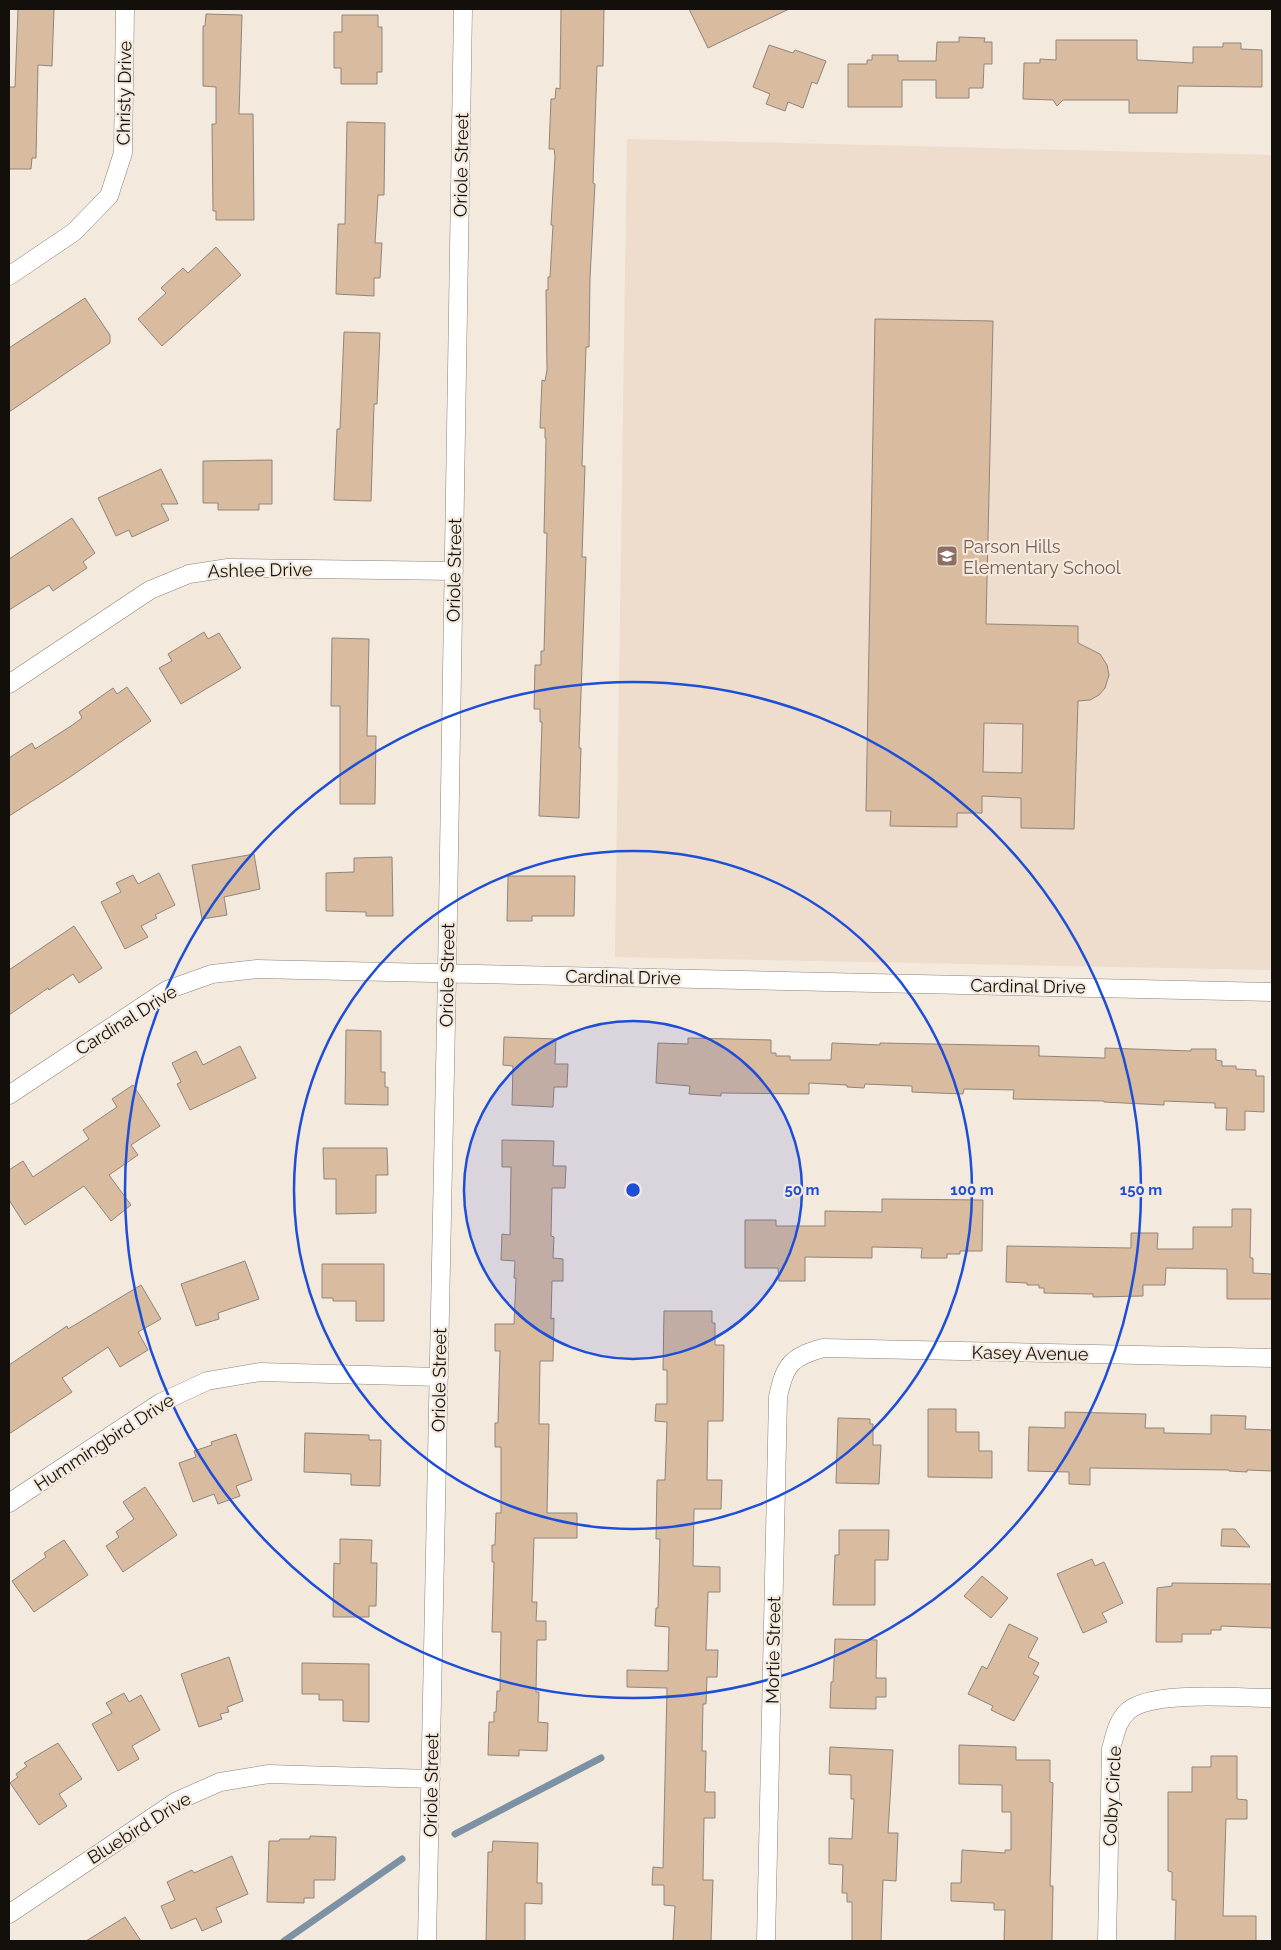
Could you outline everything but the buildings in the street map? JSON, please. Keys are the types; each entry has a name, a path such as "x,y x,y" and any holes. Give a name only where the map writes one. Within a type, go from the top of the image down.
{"street":[{"name":"Christy Drive","path":"9,276 74,232 109,196 124,153 125,9"},
{"name":"Oriole Street","path":"427,1941 432,1778 464,9"},
{"name":"Ashlee Drive","path":"9,684 150,590 189,574 228,568 454,570"},
{"name":"Cardinal Drive","path":"9,1095 167,990 212,974 257,969 1272,992"},
{"name":"Kasey Avenue","path":"792,1362 806,1353 823,1348 1272,1358"},
{"name":"Mortie Street","path":"766,1941 778,1397 783,1376 792,1362"},
{"name":"Hummingbird Drive","path":"9,1503 160,1403 207,1381 260,1372 439,1377"},
{"name":"Colby Circle","path":"1107,1941 1111,1749 1117,1727 1129,1711 1148,1701 1169,1697 1272,1698"},
{"name":"Bluebird Drive","path":"9,1914 176,1801 220,1782 269,1774 432,1778"}],"shaded area":[{"name":"Parson Hills Elementary School","path":"627,139 1272,155 1272,970 615,957"}],"waterway":[{"path":"455,1834 601,1758"},
{"path":"284,1941 402,1859"}],"place":[{"name":"Parson Hills Elementary School","path":"947,556"}]}
